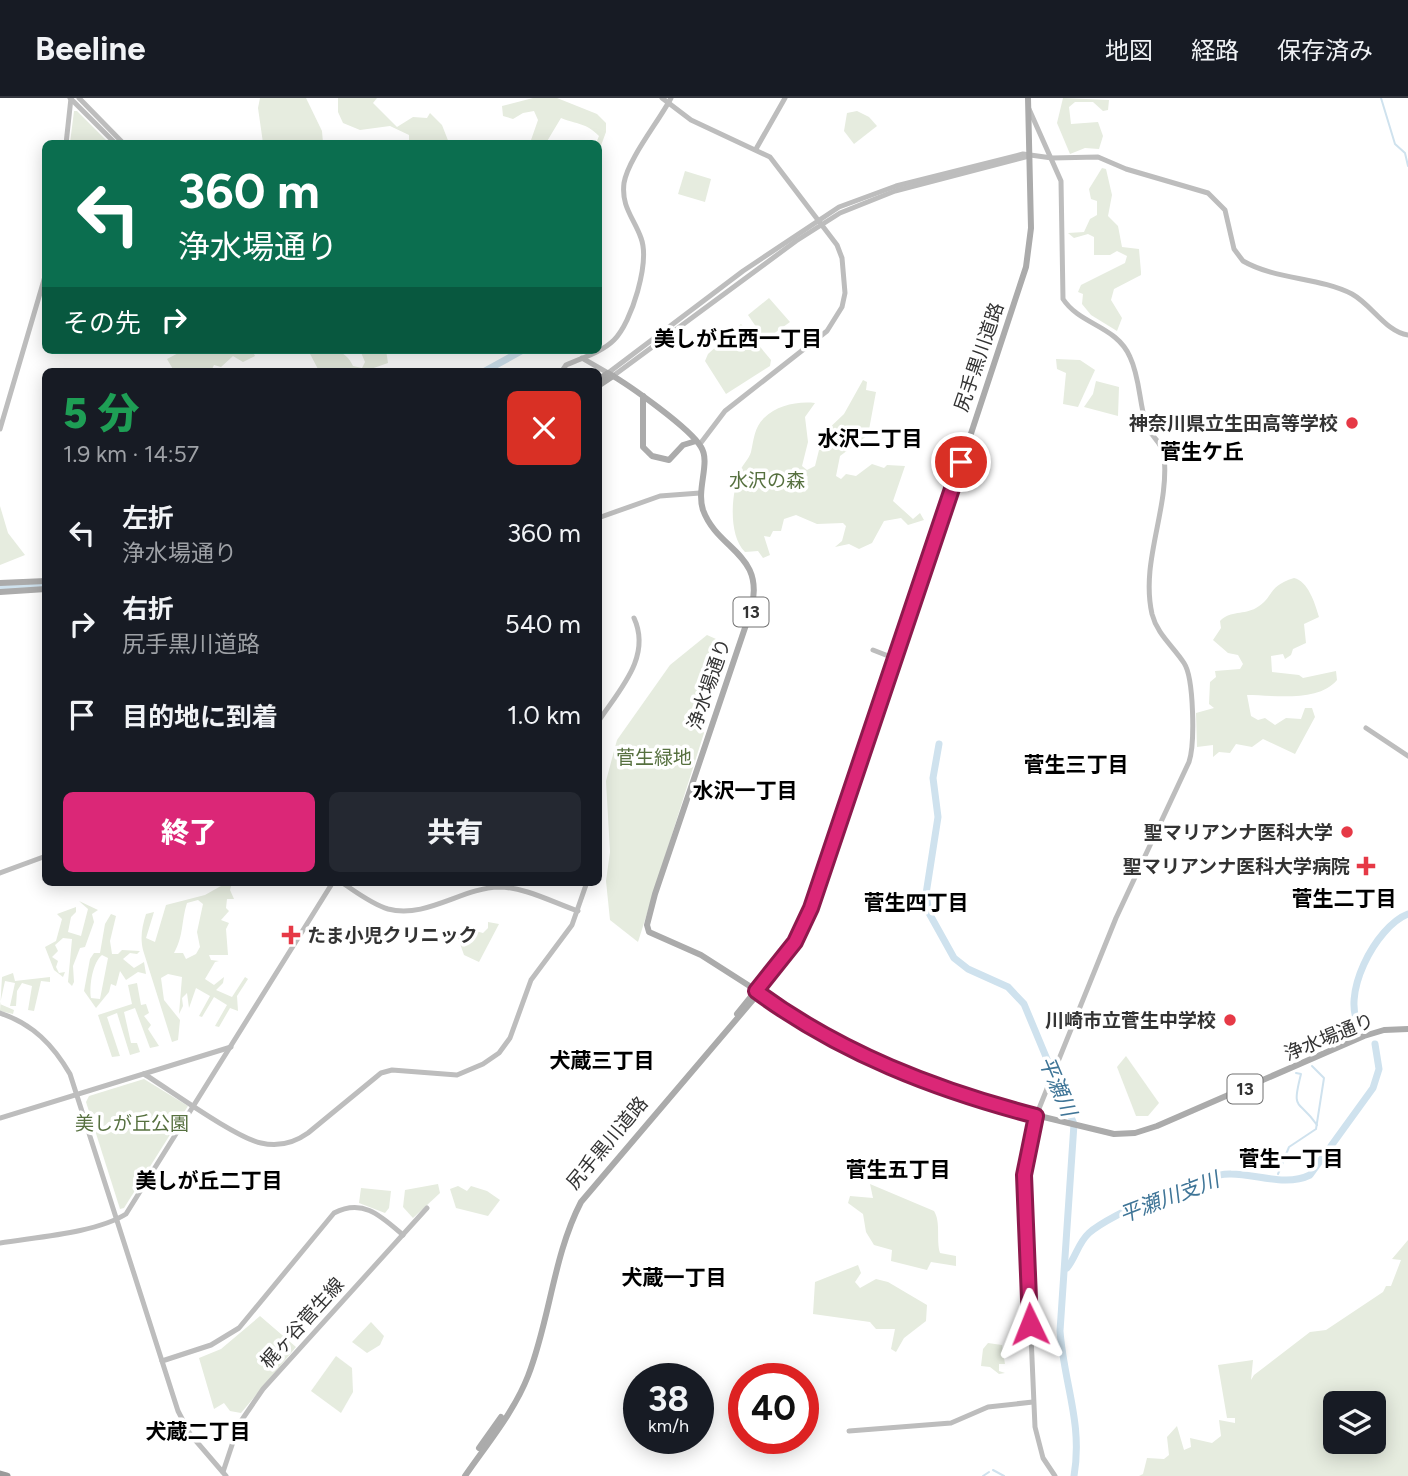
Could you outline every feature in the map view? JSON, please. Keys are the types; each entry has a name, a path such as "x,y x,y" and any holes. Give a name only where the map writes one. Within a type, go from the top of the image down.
{"highway":[{"path":"0,1474 7,1476"}],"main road":[{"name":"尻手黒川道路","path":"462,1476 520,1387 574,1208 758,992 788,952 803,926 1026,267 1031,235 1028,102"},
{"path":"602,378 611,375"},
{"path":"602,383 611,375"},
{"path":"611,375 643,396 698,442 705,462 700,493"},
{"path":"643,396 643,447 647,452 670,460 683,445 698,442"},
{"name":"浄水場通り","path":"700,493 706,515 750,568 755,593 655,894 647,925 649,932 687,948 853,1052 962,1096 1114,1134 1147,1130 1364,1037 1384,1030 1408,1029"},
{"path":"0,583 42,581"},
{"path":"0,592 42,589"}],"street":[{"path":"66,140 70,98"},
{"path":"70,98 112,140"},
{"path":"79,98 120,140"},
{"path":"662,98 670,101 691,120 756,149 778,165 842,258 845,293 835,319 820,340 719,416 698,442"},
{"path":"756,149 785,98"},
{"path":"602,349 617,337 640,282 642,242 626,210 624,183 670,101"},
{"path":"1028,102 1052,158 1063,196 1060,275 1063,299 1075,313 1113,335 1127,350 1139,386 1146,425 1164,453 1152,561 1150,606 1156,625 1186,665 1192,742 1189,762 1116,918 1036,1116 1024,1175 1038,1445 1055,1476"},
{"path":"602,370 611,375 819,221 895,191 1029,156 1098,156 1126,169 1208,194 1225,209 1234,249 1243,261 1342,290 1366,303 1396,332 1408,335"},
{"path":"0,429 42,286"},
{"path":"564,368 591,354"},
{"path":"582,358 599,368"},
{"path":"602,517 660,496 700,493"},
{"path":"602,715 639,655 641,637 634,618"},
{"path":"873,650 895,659"},
{"path":"1366,728 1408,756"},
{"path":"0,873 42,857"},
{"path":"0,1243 117,1219 126,1214 331,886"},
{"path":"347,886 377,905 395,910 415,909 502,887 578,911"},
{"path":"144,1074 248,1138 261,1143 284,1144 308,1133 381,1073 392,1070 449,1076 483,1065 499,1053 510,1038 531,981 568,933 586,886"},
{"path":"2,1014 28,1026 49,1043 70,1074 183,1422 224,1474"},
{"path":"0,1118 231,1046"},
{"path":"162,1361 211,1345 239,1328 334,1213 350,1207 365,1208 376,1212 403,1235"},
{"name":"梶ヶ谷菅生線","path":"224,1474 239,1424 263,1389 427,1208"},
{"path":"849,1431 951,1423 988,1407 1034,1402"}],"green space":[{"path":"260,98 306,98 322,131 323,140 263,140 258,108"},
{"path":"338,98 377,98 373,103 397,127 413,117 427,118 430,113 442,125 448,140 409,140 409,135 390,126 360,130 343,123 338,112"},
{"path":"533,98 557,98 597,114 606,123 606,132 602,143 602,140 597,140 599,136 594,131 561,118 548,140 531,140 538,120 534,111 513,119 503,116 502,106"},
{"path":"1063,98 1109,100 1108,110 1103,111 1093,102 1075,102 1069,107 1071,124 1098,122 1103,136 1099,149 1085,148 1070,154 1057,123"},
{"path":"74,111 77,111 106,140 70,140"},
{"path":"857,111 869,117 877,126 854,144 844,131 847,113"},
{"path":"1102,168 1106,169 1112,195 1108,216 1118,226 1122,247 1139,249 1141,275 1114,289 1111,300 1122,318 1117,331 1091,315 1082,304 1083,294 1078,292 1081,285 1125,263 1127,256 1117,251 1110,255 1094,255 1094,237 1088,234 1074,238 1068,233 1084,232 1090,219 1097,215 1097,201 1091,199 1089,189"},
{"path":"685,171 711,179 705,202 678,194"},
{"path":"769,298 790,322 765,340 748,315"},
{"path":"741,324 771,360 770,366 726,394 705,361 708,354"},
{"path":"176,354 255,356 243,362 233,356 221,367 214,365 212,368 172,368 167,359"},
{"path":"310,354 343,354 353,366 362,368 325,368 317,368"},
{"path":"362,354 387,354 388,363 374,368 362,368 365,362"},
{"path":"1056,359 1080,360 1095,370 1078,407 1063,404 1066,373 1057,369"},
{"name":"水沢の森","path":"863,380 867,382 866,390 876,392 868,435 840,456 836,476 841,479 846,474 856,476 872,464 884,468 887,465 905,466 893,501 913,519 920,513 924,520 908,525 901,518 884,521 872,543 859,549 849,544 835,547 842,541 846,526 843,523 817,524 796,515 784,519 781,531 773,531 770,537 764,536 770,555 763,558 758,551 745,552 736,535 733,502 740,471 750,455 758,426 769,414 781,407 795,403 815,403 805,417 808,442 802,466 807,470 815,466 823,434 844,414"},
{"path":"1096,381 1119,387 1118,416 1084,407 1093,394"},
{"path":"0,506 8,533 25,555 0,565"},
{"path":"1294,578 1307,588 1319,617 1304,624 1306,643 1293,649 1291,655 1285,659 1283,654 1271,656 1272,672 1299,675 1303,678 1336,671 1337,680 1329,687 1307,695 1247,695 1251,716 1258,720 1265,718 1275,725 1286,718 1301,719 1305,708 1312,708 1315,717 1295,754 1263,739 1252,747 1236,744 1230,753 1219,752 1213,757 1213,745 1197,747 1196,713 1214,708 1209,704 1210,682 1216,677 1215,671 1240,669 1243,664 1238,655 1228,653 1213,640 1221,628 1220,621 1229,615 1256,608 1275,588"},
{"name":"菅生緑地","path":"707,635 716,639 699,684 698,708 704,733 638,942 610,920 606,881 610,852 606,781 617,740 670,665"},
{"path":"221,886 231,886 234,899 227,899 226,908 229,911 221,920 229,923 226,929 228,955 209,955 211,960 219,961 215,962 205,979 214,985 224,977 223,983 216,990 232,997 245,977 248,979 237,996 238,1011 230,1008 219,1027 215,1026 227,1005 214,997 202,1017 199,1016 210,996 196,988 189,1008 187,993 182,998 183,1006 179,1014 182,977 168,974 161,978 164,1000 180,1020 178,1040 172,1042 143,950 142,936 146,914 154,912 146,938 155,942 166,905 205,895","holes":["198,900 203,904 197,932 200,947 196,954 186,959 183,953 174,953 187,903"]},
{"path":"79,901 98,910 92,914 94,922 85,947 80,948 73,966 72,986 68,982 72,939 63,938 55,945 58,951 52,957 58,961 56,967 59,973 65,972 63,977 54,970 45,947 56,941 62,919 57,914 76,907 68,932 81,936 88,909"},
{"path":"111,914 116,916 110,941 112,954 118,954 122,950 140,951 137,954 130,953 123,959 134,968 144,962 146,974 138,972 126,980 120,971 116,986 111,984 109,992 96,1008 84,991 90,959 94,953 100,953 105,924","holes":["102,955 108,958 100,999 91,998 91,981 96,963"]},
{"path":"488,922 499,924 479,962 464,955 457,935 472,930 483,933 488,928"},
{"path":"13,973 15,981 50,977 50,982 41,981 34,1011 28,1010 32,986 22,983 17,991 16,1006 10,1006 15,983 5,981 1,1001 2,977"},
{"path":"137,983 141,1005 146,1004 149,1013 144,1016 151,1025 148,1029 159,1046 150,1048 135,1008 124,1012 131,1043 137,1043 140,1052 130,1055 117,1013 107,1017 120,1056 112,1057 98,1015 132,1004 128,985"},
{"path":"0,1004 14,1010 13,1014 0,1011"},
{"path":"1126,1056 1159,1103 1148,1116 1136,1116 1117,1067"},
{"name":"美しが丘公園","path":"144,1079 188,1106 124,1208 120,1209 86,1102 89,1096"},
{"path":"438,1184 440,1193 413,1218 403,1207 405,1190"},
{"path":"870,1184 934,1211 940,1253 956,1256 956,1266 931,1262 927,1270 891,1261 892,1250 874,1245 866,1232 863,1214 848,1203 850,1196 873,1198"},
{"path":"458,1186 467,1191 471,1186 487,1191 500,1200 488,1216 456,1208 450,1189"},
{"path":"361,1188 391,1191 389,1208 385,1213 359,1203"},
{"path":"1408,1240 1408,1476 1139,1476 1143,1474 1147,1458 1164,1459 1169,1455 1167,1437 1177,1426 1184,1450 1191,1447 1190,1438 1212,1443 1221,1436 1219,1420 1235,1423 1235,1418 1227,1418 1218,1365 1253,1360 1251,1380 1310,1332 1326,1330 1383,1292 1386,1286 1391,1286 1401,1260 1392,1259"},
{"path":"858,1265 861,1273 855,1282 860,1288 876,1279 888,1282 927,1305 926,1321 904,1338 896,1352 891,1349 895,1329 876,1329 870,1322 813,1314 815,1282"},
{"path":"260,1316 296,1347 241,1413 230,1411 224,1403 214,1409 199,1358 221,1349"},
{"path":"371,1322 384,1336 380,1345 367,1353 352,1342"},
{"path":"988,1343 1002,1345 1005,1364 999,1364 999,1371 1005,1373 999,1374 990,1367 981,1366 983,1349"},
{"path":"336,1356 352,1368 353,1392 341,1413 311,1391"}],"waterway":[{"name":"平瀬川支川","path":"1381,98 1395,144 1405,153 1408,166"},
{"path":"490,368 516,354"},
{"path":"0,588 42,584"},
{"name":"平瀬川","path":"939,744 933,778 938,817 926,894 929,913 954,958 968,969 1008,987 1024,1004 1074,1124 1060,1331 1075,1421 1074,1476"},
{"name":"平瀬川支川","path":"1361,1028 1355,1015 1354,999 1364,964 1384,933 1408,914"},
{"name":"平瀬川支川","path":"1067,1268 1085,1237 1100,1225 1180,1187 1218,1175 1281,1180 1310,1175 1373,1088 1379,1069 1375,1044"},
{"path":"1278,1174 1289,1147 1316,1129 1324,1078 1312,1066"},
{"path":"1296,1073 1301,1074 1298,1104 1317,1125"},
{"path":"993,1470 1004,1476"},
{"path":"983,1476 989,1472"}],"place":[{"name":"神奈川県立生田高等学校","path":"1352,423"},
{"name":"聖マリアンナ医科大学","path":"1347,832"},
{"name":"聖マリアンナ医科大学病院","path":"1366,866"},
{"name":"たま小児クリニック","path":"291,935"},
{"name":"川崎市立菅生中学校","path":"1230,1020"}],"district":[{"name":"美しが丘西一丁目","path":"738,338"},
{"name":"水沢二丁目","path":"870,438"},
{"name":"菅生ケ丘","path":"1202,451"},
{"name":"菅生三丁目","path":"1076,764"},
{"name":"水沢一丁目","path":"745,790"},
{"name":"菅生二丁目","path":"1344,898"},
{"name":"菅生四丁目","path":"916,902"},
{"name":"犬蔵三丁目","path":"602,1060"},
{"name":"菅生一丁目","path":"1291,1158"},
{"name":"菅生五丁目","path":"898,1169"},
{"name":"美しが丘二丁目","path":"209,1180"},
{"name":"犬蔵一丁目","path":"674,1277"},
{"name":"犬蔵二丁目","path":"198,1431"}],"route":[{"path":"961,462 811,908 795,942 756,991 798,1020 853,1052 962,1096 1036,1116 1024,1175 1030,1324"}]}
